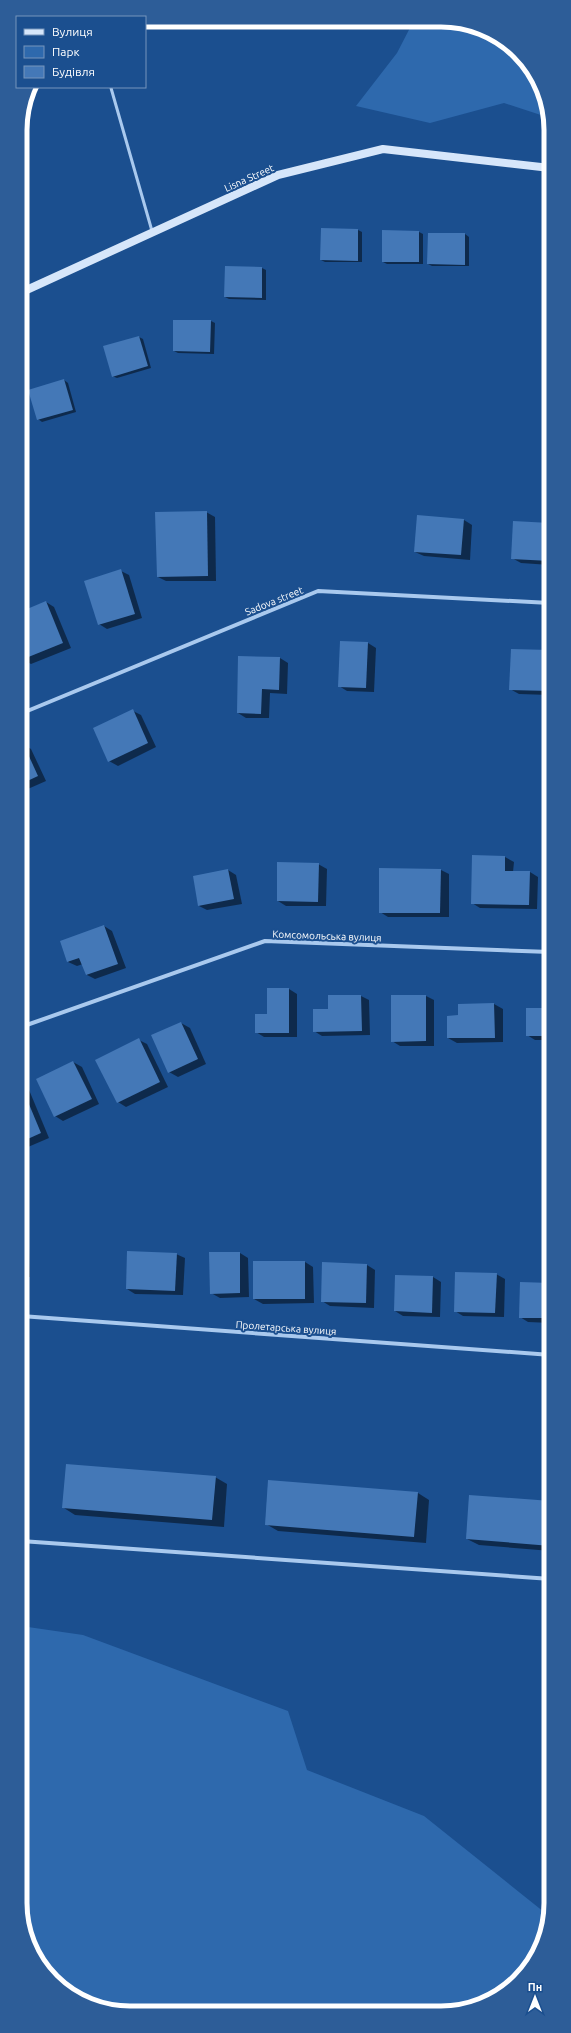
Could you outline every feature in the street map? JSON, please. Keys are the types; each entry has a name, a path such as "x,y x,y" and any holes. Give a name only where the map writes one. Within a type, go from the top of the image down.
{"street":[{"name":"Lisna Street","path":"27,290 278,175 383,149 544,167"},
{"name":"Sadova street","path":"27,711 318,591 544,604"},
{"name":"Комсомольська вулиця","path":"27,1025 265,942 544,952"},
{"name":"Пролетарська вулиця","path":"27,1316 544,1355"},
{"path":"27,1541 544,1578"}],"lane":[{"path":"111,88 153,232"}],"green space":[{"path":"410,27 447,27 474,32 504,48 514,57 527,73 539,97 543,116 504,103 430,123 356,106 397,53"},
{"path":"27,1627 83,1635 288,1711 307,1770 424,1816 544,1912 536,1942 527,1960 518,1971 498,1989 474,2001 454,2005 130,2006 97,2001 67,1985 48,1966 32,1936 27,1909"}],"building":[{"path":"321,228 358,229 358,261 320,260"},
{"path":"382,230 419,231 419,262 382,262"},
{"path":"428,233 465,233 465,265 427,264"},
{"path":"225,266 262,267 262,298 224,297"},
{"path":"173,320 211,320 210,352 173,351"},
{"path":"139,336 148,366 112,377 103,346"},
{"path":"64,379 73,410 37,420 28,390"},
{"path":"207,511 208,576 157,577 155,512"},
{"path":"417,515 464,519 461,555 414,552"},
{"path":"513,521 544,523 544,561 511,559"},
{"path":"121,569 135,614 98,625 84,581"},
{"path":"46,601 63,643 27,658 27,609"},
{"path":"340,641 368,642 366,688 338,687"},
{"path":"511,649 544,650 544,691 509,690"},
{"path":"238,656 280,657 279,690 262,689 261,714 237,713"},
{"path":"133,709 148,743 108,762 93,728"},
{"path":"27,752 38,776 27,781"},
{"path":"472,855 505,856 505,871 530,871 529,905 471,904"},
{"path":"277,862 319,863 318,902 277,901"},
{"path":"379,868 441,869 440,913 379,913"},
{"path":"228,869 234,899 198,906 193,876"},
{"path":"104,925 118,964 86,975 79,958 67,962 60,941"},
{"path":"267,988 289,988 289,1033 255,1033 255,1014 267,1014"},
{"path":"328,995 361,995 362,1031 313,1032 313,1009 328,1009"},
{"path":"391,995 426,995 426,1041 391,1042"},
{"path":"494,1003 495,1038 447,1038 447,1016 458,1015 458,1004"},
{"path":"526,1008 544,1008 544,1036 526,1036"},
{"path":"181,1022 198,1059 168,1073 151,1035"},
{"path":"139,1038 160,1082 117,1103 95,1060"},
{"path":"73,1061 92,1099 54,1117 36,1079"},
{"path":"27,1099 41,1133 27,1139"},
{"path":"127,1251 177,1253 175,1291 126,1289"},
{"path":"209,1252 240,1252 240,1293 210,1294"},
{"path":"253,1261 305,1261 305,1299 253,1299"},
{"path":"322,1262 367,1264 366,1303 321,1302"},
{"path":"455,1272 497,1273 495,1313 454,1312"},
{"path":"395,1275 433,1276 432,1313 394,1311"},
{"path":"520,1282 544,1283 544,1318 519,1318"},
{"path":"66,1464 216,1476 212,1520 62,1508"},
{"path":"268,1480 418,1492 414,1537 265,1525"},
{"path":"469,1495 544,1500 544,1545 466,1539"}]}
